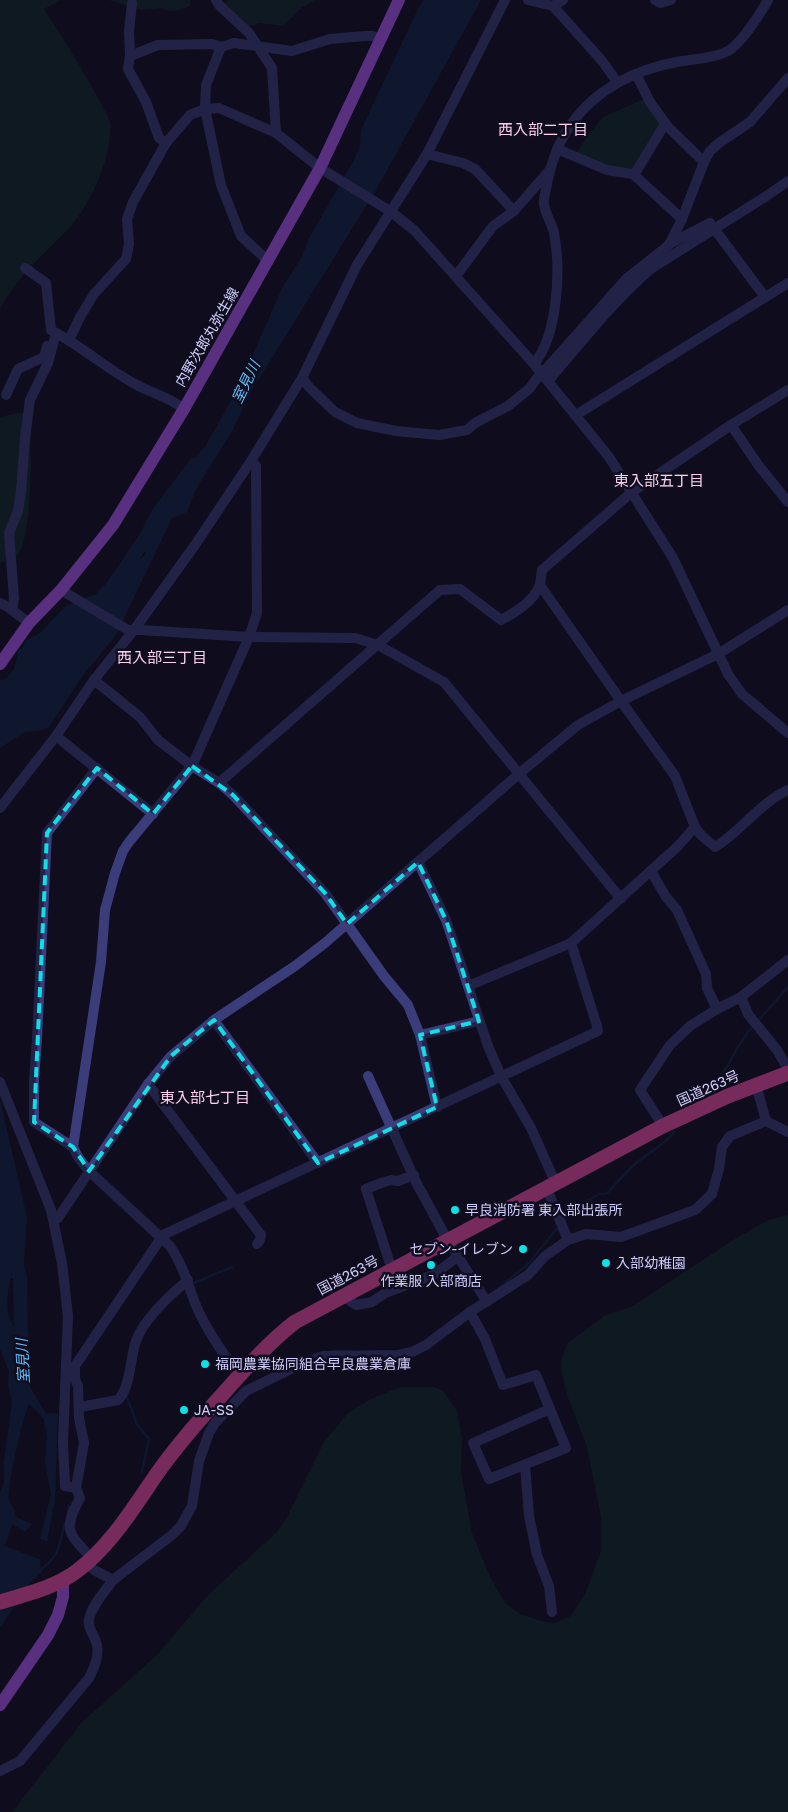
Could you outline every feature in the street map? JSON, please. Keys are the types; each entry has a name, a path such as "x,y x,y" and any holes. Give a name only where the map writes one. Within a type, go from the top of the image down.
{"highway":[{"name":"国道263号","path":"0,1602 43,1590 63,1580 89,1560 118,1529 193,1428 241,1383 280,1334 295,1322 663,1126 788,1071"}],"main road":[{"name":"内野次郎丸弥生線","path":"0,664 29,623 63,591 113,525 184,409 268,261 325,170 399,0"},
{"path":"0,1705 48,1635 58,1615 63,1597 63,1580"}],"street":[{"path":"216,0 249,33 272,68 276,133"},
{"path":"0,808 56,736 94,680 195,545 251,461 302,378 357,265 387,209 427,154 505,0"},
{"path":"528,0 553,6 603,62 617,82"},
{"path":"553,6 563,0"},
{"path":"655,0 660,3 671,0"},
{"path":"534,364 545,344 555,308 558,268 554,232 544,203 549,171 557,149 571,124 585,107 617,82 657,66 727,52 754,24 768,0"},
{"path":"132,3 128,69 146,102 160,138 166,143"},
{"path":"130,56 158,45 212,44 221,47 234,43 292,51 330,40 373,36 381,40"},
{"path":"221,47 206,85 205,109 220,185 241,236 268,261"},
{"path":"636,74 650,102 665,124 704,162"},
{"path":"669,245 682,219 710,151 718,143 750,122 788,78"},
{"path":"69,340 94,294 126,260 129,244 127,219 133,202 166,143 190,115 205,109 219,108 276,133 325,170 387,209 423,239 534,364 609,457 632,492 673,558 728,674 742,694 788,733"},
{"path":"634,175 665,124"},
{"path":"557,149 607,170 634,175 682,219"},
{"path":"427,154 463,163 475,169 514,211"},
{"path":"456,276 493,226 514,211 549,171"},
{"path":"302,378 335,412 357,424 396,431 439,435 467,430 475,423 508,406 544,377 652,268 788,181"},
{"path":"544,377 626,279 669,245 710,223 765,297"},
{"path":"12,610 14,598 9,533 18,511 22,492 25,438 30,400 48,363 53,332 48,286 25,268"},
{"path":"576,415 788,283"},
{"path":"53,332 69,340 136,385 174,402 184,409"},
{"path":"6,394 18,369 44,357 53,332"},
{"path":"219,783 440,590 460,589 501,620 519,610 538,590 542,570 632,492 731,425 788,390"},
{"path":"731,425 759,466 788,502"},
{"path":"73,1147 101,962 105,910 123,851 192,766 249,637 257,613 256,466 251,461"},
{"path":"540,585 620,701 675,776 695,827 715,847 766,805 788,790"},
{"path":"63,591 131,630 249,637 355,638 378,645 444,682 622,898"},
{"path":"0,603 29,623"},
{"path":"54,1220 58,1218 148,1084 171,1056 214,1020 295,966 347,924 578,726 620,701 718,654 788,610"},
{"path":"94,680 140,717 158,740 192,766 219,783 325,893 384,976 408,1005 420,1035 437,1107"},
{"path":"56,736 154,814"},
{"path":"97,768 47,833 34,1080 34,1122 73,1147 89,1171 170,1246 188,1280 195,1304 202,1319 241,1383"},
{"path":"468,986 571,943 652,871 695,827"},
{"path":"418,862 446,920 488,1046 501,1076 531,1128 568,1240"},
{"path":"652,871 666,897 677,910 706,974 707,988 716,1009"},
{"path":"113,1580 94,1570 89,1560 70,1535 68,1526 72,1512 80,1498 76,1488 84,1443 78,1386 75,1379 75,1366 163,1235 598,1032 598,1026 571,943"},
{"path":"663,1126 640,1090 670,1046 690,1026 716,1009 741,997 788,960"},
{"path":"741,997 748,1014 777,1050 788,1071"},
{"path":"214,1020 318,1163"},
{"path":"420,1035 479,1021"},
{"path":"368,1076 414,1176 448,1241 487,1302"},
{"path":"0,1082 54,1220 62,1262 68,1316 63,1442 66,1486 76,1488"},
{"path":"148,1084 260,1235 260,1240 257,1244"},
{"path":"756,1085 766,1121 788,1132"},
{"path":"0,1771 20,1761 89,1678 95,1665 97,1645 89,1624 89,1618 95,1606 113,1580 181,1526 192,1506 197,1469 209,1433 241,1383 322,1356 398,1355 412,1352 426,1345 470,1312 528,1275 545,1256 568,1240 586,1234 621,1237 695,1210 712,1194 719,1169 722,1147 730,1136 766,1121"},
{"path":"392,1270 366,1189 391,1180 398,1182 414,1176"},
{"path":"348,1294 350,1301 356,1305 372,1302 385,1293 435,1274 457,1257"},
{"path":"80,1407 118,1400 122,1396 135,1343 141,1329 188,1280"},
{"path":"470,1312 485,1339 503,1385 536,1376 550,1409 566,1448 489,1479 473,1443 550,1409"},
{"path":"525,1465 529,1516 537,1555 549,1586 552,1612"}],"highlighted area":[{"path":"192,766 233,795 325,893 347,924 418,862 446,920 479,1021 420,1035 437,1107 318,1163 214,1020 171,1056 89,1171 73,1147 34,1122 47,833 97,768 153,814"}],"green space":[{"path":"0,0 61,0 44,9 88,80 108,117 110,137 108,151 99,179 85,207 69,228 23,276 0,309"},
{"path":"109,0 191,0 190,6 180,10 168,11 162,8 141,10"},
{"path":"228,0 315,0 301,8 283,26 260,23 247,27 224,4"},
{"path":"646,98 661,124 636,169 609,166 577,153 603,117"},
{"path":"18,413 25,414 30,422 31,471 26,531 17,556 0,563 0,417"},
{"path":"788,1215 788,1812 12,1812 82,1722 157,1655 208,1595 277,1532 288,1515 324,1442 348,1413 373,1398 401,1387 434,1387 444,1392 457,1411 462,1438 461,1472 472,1533 490,1577 505,1603 520,1614 541,1621 554,1623 571,1616 586,1592 601,1551 601,1517 587,1447 567,1395 561,1369 562,1356 568,1343 604,1316 633,1306 738,1237 769,1220"}],"water":[{"path":"424,0 481,0 376,190 252,390 232,431 196,489 187,512 172,518 116,635 81,678 49,727 43,730 25,732 0,748 0,680 6,679 15,668 18,650 23,648 25,641 39,634 66,606 96,594 103,586 126,573 146,554 145,550 158,518 185,483 183,478 197,455 205,447 236,392 235,386 241,382 283,286 302,257 308,240 354,160 360,146 361,130"},
{"path":"0,1100 27,1217 23,1275 13,1268 8,1289 8,1309 14,1326 20,1334 30,1341 27,1361 29,1385 46,1414 58,1413 55,1500 47,1541 40,1539 51,1494 45,1462 47,1437 44,1419 29,1403 11,1474 9,1502 10,1509 14,1514 32,1524 25,1532 1,1517 2,1509 0,1508 0,1492 4,1484 4,1462 12,1403 8,1385 9,1371 0,1349"},
{"path":"0,1544 41,1560 42,1572 31,1582 0,1627"}],"waterway":[{"name":"室見川","path":"109,592 146,537 159,512 195,465"},
{"path":"757,1022 788,987"},
{"path":"709,1091 716,1084 741,1042 753,1026"},
{"path":"563,1222 573,1209 599,1194 606,1194 634,1165 674,1132"},
{"path":"495,1291 529,1263 559,1226"},
{"name":"室見川","path":"14,1253 20,1278 23,1354"},
{"path":"194,1283 232,1267"},
{"path":"9,1277 20,1278"},
{"path":"334,1351 350,1351"},
{"path":"126,1395 137,1424 149,1439 142,1472"},
{"name":"室見川","path":"0,1539 8,1514 2,1502"},
{"path":"68,1513 69,1506"},
{"path":"39,1571 51,1560 58,1550 65,1523"}],"place":[{"name":"早良消防署 東入部出張所","path":"455,1210"},
{"name":"セブン-イレブン","path":"523,1249"},
{"name":"入部幼稚園","path":"606,1263"},
{"name":"作業服 入部商店","path":"431,1265"},
{"name":"福岡農業協同組合早良農業倉庫","path":"205,1364"},
{"name":"JA-SS","path":"184,1410"}],"district":[{"name":"西入部二丁目","path":"543,130"},
{"name":"東入部五丁目","path":"659,481"},
{"name":"西入部三丁目","path":"162,658"},
{"name":"東入部七丁目","path":"205,1098"}]}
